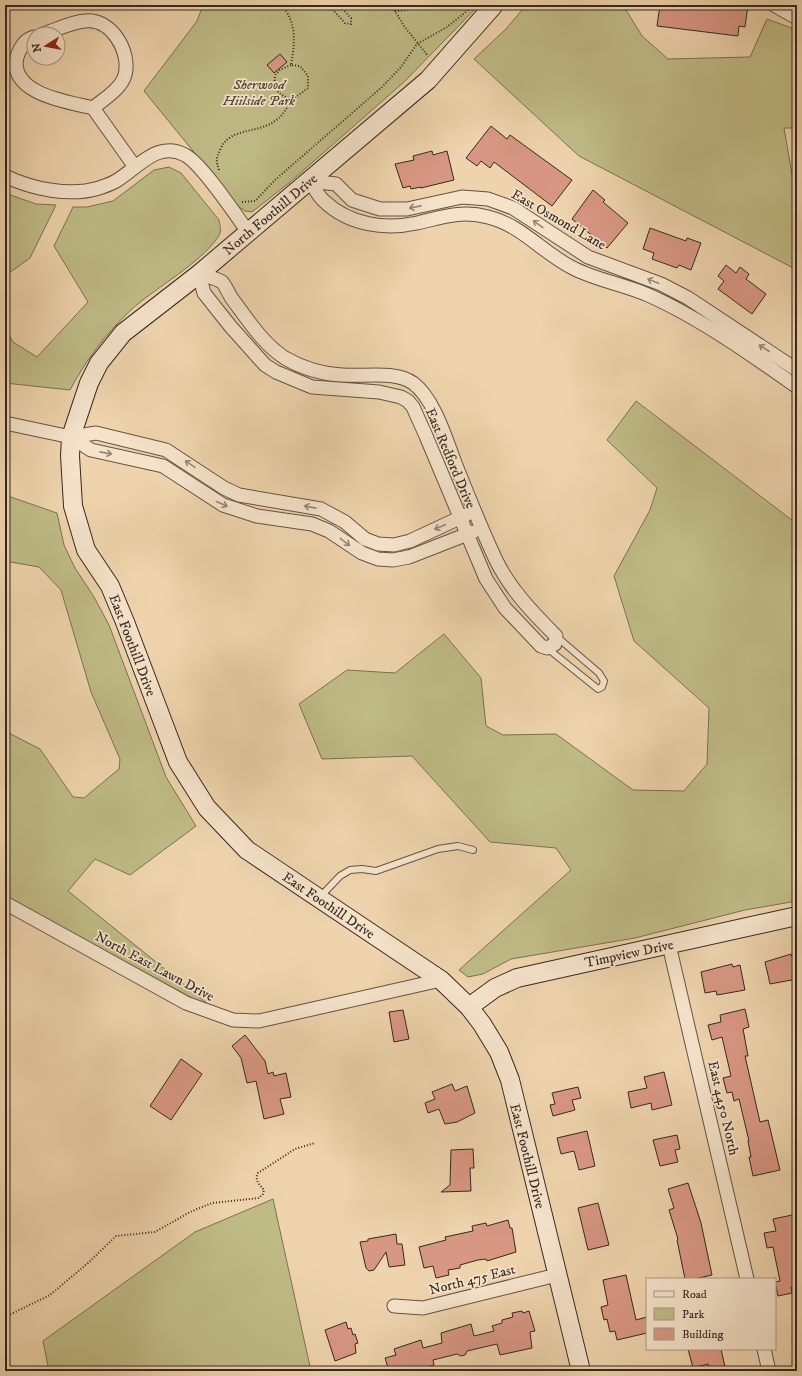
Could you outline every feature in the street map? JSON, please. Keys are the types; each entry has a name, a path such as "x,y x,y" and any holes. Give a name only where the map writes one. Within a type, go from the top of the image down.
{"street":[{"name":"North Foothill Drive","path":"71,437 89,383 108,350 123,333 199,274 428,80 494,5"},
{"path":"774,5 797,18"},
{"path":"66,27 84,21 97,21 109,28 122,44 126,58 125,75 117,88 94,108"},
{"path":"26,40 19,50 15,65 22,80 33,91 56,99 94,108 135,167"},
{"path":"5,176 38,188 82,191 116,182 158,152 174,151 184,154 193,161 225,200 248,232"},
{"name":"East Osmond Lane","path":"310,181 336,184 347,197 358,203 380,209 396,210 449,199 476,198 488,200 513,208 526,215 570,247 588,257 661,284 688,298 797,370"},
{"name":"East Osmond Lane","path":"310,181 323,200 351,218 383,227 416,223 451,214 480,215 496,219 516,228 571,267 648,295 685,314 797,387"},
{"path":"351,218 358,203"},
{"path":"601,279 607,264"},
{"name":"East Redford Drive","path":"199,274 222,282 240,309 269,345 284,357 300,366 310,371 342,375 394,376 407,379 423,393 441,426 482,529 507,580 529,609 556,636"},
{"name":"East Redford Drive","path":"199,274 204,293 265,365 276,372 312,387 379,392 401,397 408,401 413,407 426,436 466,535 486,579 505,608 542,646 547,648"},
{"path":"5,423 71,437 91,450 163,466 223,505 256,516 296,520 317,526 329,531 362,553 378,559 393,560 409,557 482,529"},
{"path":"71,437 96,433 166,450 224,488 239,495 321,509 345,522 365,539 378,544 394,545 410,541 475,511"},
{"name":"East Foothill Drive","path":"71,437 73,506 86,550 110,586 178,762 207,808 247,850 318,899 402,952 441,980 469,1007 495,1047 510,1080 581,1371"},
{"path":"547,648 555,644 556,636"},
{"name":"North East Lawn Drive","path":"5,903 186,1003 233,1020 259,1022 441,980"},
{"name":"Timpview Drive","path":"469,1007 495,988 517,978 797,916"},
{"name":"East 4450 North","path":"669,945 748,1278"},
{"name":"North 475 East","path":"394,1306 423,1308 557,1275"},
{"path":"764,1350 769,1371"}],"lane":[{"path":"547,648 598,689 602,687 604,681 599,673 556,636"},
{"path":"318,899 340,876 350,870 362,869 376,871 438,849 458,846 473,850"}],"path":[{"path":"282,5 292,26 295,43 291,65"},
{"path":"321,5 334,11 345,23 349,25 352,22 351,18 339,5"},
{"path":"388,5 395,11 417,44 438,68"},
{"path":"395,11 407,10 414,5"},
{"path":"241,202 255,200 275,180 382,87 401,67 417,44 447,27 467,11 471,5"},
{"path":"219,173 216,160 223,142 235,134 274,122 284,114 291,99 308,88 308,76 300,66 291,65 280,70 275,75 274,86 278,92 291,99"},
{"path":"5,1317 50,1295 88,1263 116,1236 155,1232 190,1212 212,1203 259,1198 263,1194 264,1190 258,1183 258,1173 295,1149 315,1143"}],"green space":[{"name":"Sherwood Hiilside Park","path":"203,5 479,5 404,82 289,183 252,212 245,211 238,206 144,91 197,21"},
{"path":"526,5 623,5 642,36 668,59 750,57 767,19 797,30 797,128 784,128 797,204 797,270 579,156 474,59 507,28"},
{"path":"169,167 181,173 219,220 220,231 218,237 200,257 141,301 113,328 97,347 70,390 5,383 5,328 13,342 37,357 88,302 54,246 73,207 87,207 113,201 154,170"},
{"path":"5,193 36,204 56,205 30,258 5,276"},
{"path":"636,401 797,524 797,901 745,910 635,938 511,959 483,974 468,977 459,970 571,870 556,848 490,842 412,756 322,759 299,704 347,670 395,673 444,634 481,678 486,726 503,735 556,734 633,790 684,791 707,764 709,708 634,641 614,576 650,510 657,488 607,440"},
{"path":"5,495 57,513 64,545 75,568 94,597 109,625 166,777 196,826 130,875 95,859 68,891 218,1012 5,897 5,731 40,749 73,797 84,798 119,769 120,759 91,692 61,590 39,567 5,561"},
{"path":"273,1199 311,1371 49,1371 43,1341 195,1232"}],"building":[{"path":"660,5 748,5 745,27 739,26 738,36 657,26"},
{"path":"280,54 287,62 274,73 267,65"},
{"path":"491,126 507,139 510,135 572,180 552,206 494,162 490,168 481,161 477,166 466,158"},
{"path":"432,151 433,155 447,151 454,180 421,188 411,189 410,186 403,188 395,164 414,160 413,156"},
{"path":"593,190 605,200 603,202 628,223 607,248 572,219"},
{"path":"650,228 686,241 687,238 701,243 691,270 679,265 677,268 652,259 654,253 643,249"},
{"path":"726,265 736,273 740,267 749,274 746,279 766,294 752,314 718,289 724,281 718,276"},
{"path":"791,954 791,956 797,955 797,979 770,984 765,962"},
{"path":"732,964 733,967 740,965 745,990 717,995 716,991 705,993 701,972"},
{"path":"745,1009 749,1027 743,1029 748,1056 745,1056 760,1122 768,1120 780,1170 753,1176 749,1157 751,1157 749,1141 739,1099 734,1101 732,1092 727,1093 723,1078 731,1076 722,1037 712,1040 708,1025 721,1022 720,1015"},
{"path":"403,1010 409,1039 394,1042 389,1012"},
{"path":"245,1035 265,1061 268,1074 273,1072 274,1076 286,1073 291,1097 280,1099 284,1114 264,1119 256,1081 247,1083 241,1058 232,1046"},
{"path":"181,1059 202,1074 171,1120 150,1106"},
{"path":"664,1072 672,1105 652,1110 651,1103 631,1108 628,1092 647,1088 644,1077"},
{"path":"452,1084 455,1091 467,1086 475,1113 457,1122 445,1124 439,1109 428,1113 425,1103 435,1099 432,1092"},
{"path":"578,1087 581,1098 572,1100 575,1110 553,1116 550,1105 555,1104 552,1093"},
{"path":"587,1131 595,1166 579,1170 574,1151 561,1154 557,1138"},
{"path":"677,1135 680,1149 675,1150 678,1162 660,1166 653,1140"},
{"path":"473,1149 474,1168 470,1168 471,1191 441,1192 450,1185 451,1150"},
{"path":"688,1183 701,1223 712,1275 698,1278 685,1278 678,1239 669,1210 674,1208 668,1189"},
{"path":"598,1203 609,1245 588,1250 578,1208"},
{"path":"797,1214 797,1285 791,1287 792,1293 778,1296 776,1282 780,1281 773,1247 767,1248 764,1233 776,1231 773,1219"},
{"path":"508,1220 510,1228 512,1228 516,1252 487,1261 486,1259 478,1260 460,1265 460,1268 448,1270 449,1275 436,1278 433,1266 424,1268 419,1247 446,1240 445,1237 473,1231 472,1226 486,1223 487,1226"},
{"path":"396,1234 397,1244 402,1244 405,1265 389,1267 386,1252 374,1270 369,1271 366,1268 360,1242"},
{"path":"626,1275 636,1320 646,1317 646,1333 617,1340 615,1331 610,1332 607,1319 604,1320 601,1307 608,1305 603,1280"},
{"path":"522,1311 523,1313 529,1311 535,1331 530,1332 532,1348 500,1355 497,1344 467,1351 465,1355 461,1356 457,1354 433,1360 434,1365 427,1367 428,1371 389,1371 385,1358 396,1355 394,1349 421,1340 423,1348 442,1343 441,1333 471,1324 474,1336 494,1331 492,1326 502,1323 502,1320 513,1317 512,1313"},
{"path":"346,1322 348,1329 351,1328 353,1335 355,1334 358,1343 355,1344 356,1353 335,1361 325,1330"},
{"path":"688,1350 721,1350 725,1367 710,1371 708,1364 693,1368"}]}
